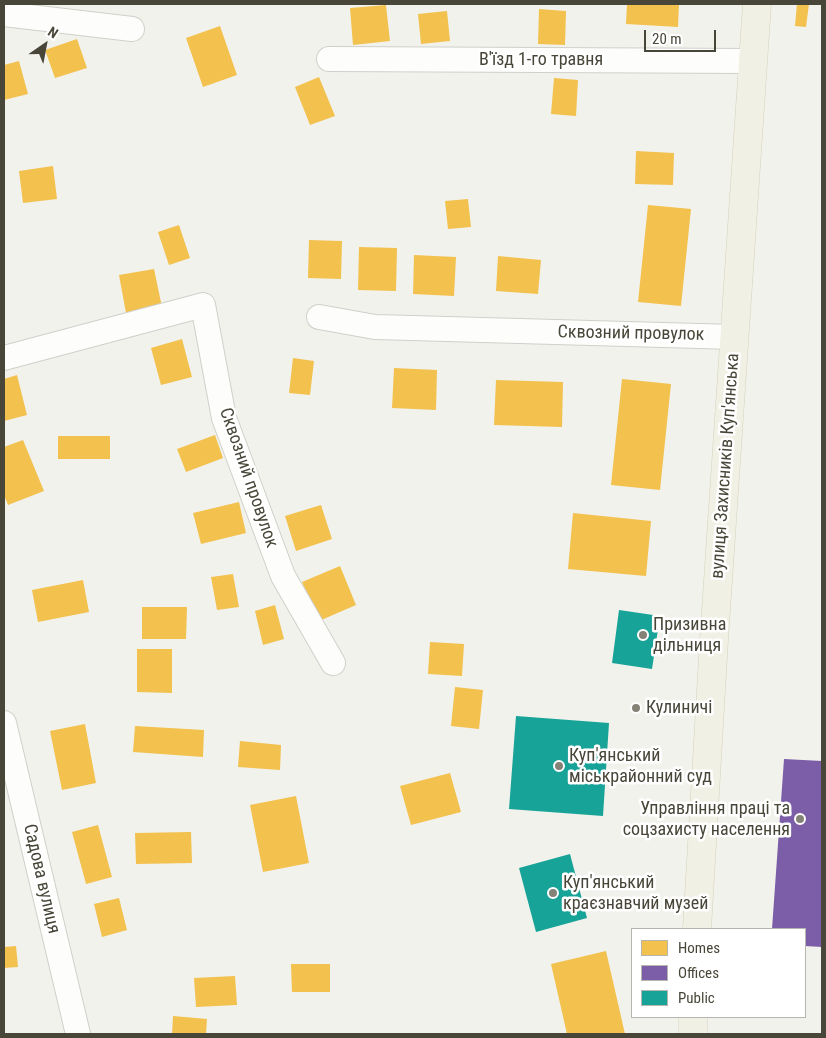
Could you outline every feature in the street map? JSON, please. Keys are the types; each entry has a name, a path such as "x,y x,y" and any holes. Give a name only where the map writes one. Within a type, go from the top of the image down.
{"main road":[{"name":"вулиця Захисників Куп'янська","path":"697,928 714,640 757,4"},
{"path":"693,1018 693,1034"}],"street":[{"path":"4,14 132,29"},
{"name":"В'їзд 1-го травня","path":"329,59 753,61"},
{"name":"Сквозний провулок","path":"4,358 202,305 224,418 283,576 333,663"},
{"name":"Сквозний провулок","path":"319,316 374,327 734,336"},
{"name":"Садова вулиця","path":"4,723 78,1034"}],"building: Homes":[{"path":"627,4 679,4 678,27 626,24"},
{"path":"797,4 809,4 806,27 795,26"},
{"path":"386,5 390,41 353,45 350,8"},
{"path":"539,9 566,11 565,45 538,44"},
{"path":"447,11 450,41 421,44 418,14"},
{"path":"220,26 237,75 203,87 186,38"},
{"path":"77,39 87,68 55,78 45,50"},
{"path":"19,61 28,94 4,100 4,65"},
{"path":"319,77 335,116 310,125 295,87"},
{"path":"554,78 578,80 576,116 551,114"},
{"path":"636,151 674,153 673,185 635,184"},
{"path":"53,166 57,199 23,203 19,171"},
{"path":"468,199 471,227 448,229 445,201"},
{"path":"648,205 691,209 681,306 638,302"},
{"path":"179,225 190,258 169,265 158,232"},
{"path":"309,240 342,241 341,279 308,278"},
{"path":"359,247 397,248 396,291 358,290"},
{"path":"414,255 456,257 454,296 413,294"},
{"path":"498,256 541,260 538,294 496,291"},
{"path":"154,269 162,307 126,313 119,275"},
{"path":"182,339 192,377 161,385 151,348"},
{"path":"293,358 314,361 310,395 289,393"},
{"path":"394,368 437,370 436,410 392,408"},
{"path":"17,375 27,415 4,421 4,379"},
{"path":"622,379 671,384 660,490 611,485"},
{"path":"496,380 563,382 562,427 494,425"},
{"path":"215,435 223,458 186,472 177,449"},
{"path":"58,436 110,436 110,459 58,459"},
{"path":"23,440 44,491 8,505 4,495 4,447"},
{"path":"239,502 246,533 201,544 193,513"},
{"path":"321,505 332,539 296,551 285,516"},
{"path":"573,513 651,521 646,576 568,569"},
{"path":"340,566 356,605 319,621 302,582"},
{"path":"233,574 239,607 217,610 211,577"},
{"path":"83,580 89,612 38,622 32,590"},
{"path":"275,605 284,639 263,645 255,611"},
{"path":"142,607 187,607 186,639 142,639"},
{"path":"430,642 464,644 462,676 428,674"},
{"path":"137,649 172,649 172,693 137,692"},
{"path":"455,687 483,690 479,729 451,726"},
{"path":"85,724 96,783 62,790 50,731"},
{"path":"135,726 204,730 203,757 133,752"},
{"path":"240,741 281,745 280,770 238,767"},
{"path":"450,773 461,812 411,825 400,786"},
{"path":"296,796 309,863 263,872 250,805"},
{"path":"98,825 112,877 86,884 72,832"},
{"path":"191,832 192,863 136,864 135,833"},
{"path":"119,898 127,930 102,937 94,904"},
{"path":"16,946 18,967 4,968 4,947"},
{"path":"606,951 625,1034 567,1034 551,964"},
{"path":"291,964 330,964 330,992 292,992"},
{"path":"235,976 237,1005 196,1007 194,978"},
{"path":"173,1016 207,1019 206,1034 172,1034"}],"building: Offices":[{"path":"784,759 822,761 822,947 806,946 806,928 772,928"}],"building: Public":[{"path":"619,610 660,616 652,669 612,663"},
{"name":"Куп'янський міськрайонний суд","path":"516,716 609,723 603,816 509,809"},
{"name":"Куп'янський краєзнавчий музей","path":"570,854 587,918 536,932 519,868"}],"place":[{"name":"Призивна дільниця","path":"643,635"},
{"name":"Кулиничі","path":"636,708"},
{"name":"Куп'янський міськрайонний суд","path":"559,766"},
{"name":"Управління праці та соцзахисту населення","path":"800,819"},
{"name":"Куп'янський краєзнавчий музей","path":"553,893"}]}
